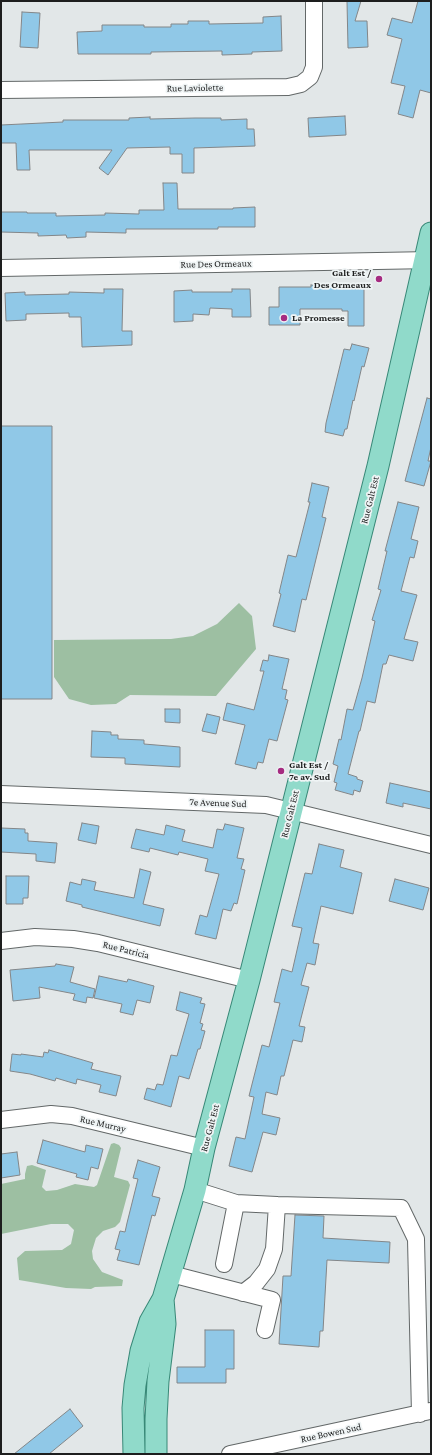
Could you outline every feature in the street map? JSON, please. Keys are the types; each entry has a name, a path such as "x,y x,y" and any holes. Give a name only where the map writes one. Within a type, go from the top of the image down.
{"main road":[{"name":"Rue Galt Est","path":"134,1454 132,1424 135,1385 141,1351 150,1322 163,1299 195,1190 204,1148 249,980 378,466 428,260 431,233"},
{"name":"Rue Galt Est","path":"156,1454 158,1380 165,1324 163,1299"}],"street":[{"name":"Rue Laviolette","path":"1,90 288,87 301,84 310,77 314,67 314,1"},
{"name":"Rue Des Ormeaux","path":"1,268 428,260"},
{"name":"7e Avenue Sud","path":"1,794 266,805 431,846"},
{"name":"Rue Patricia","path":"1,941 35,937 73,939 98,943 249,980"},
{"name":"Rue Murray","path":"1,1120 51,1114 72,1116 204,1148"},
{"path":"195,1190 236,1203 401,1208 416,1239 426,1412"},
{"path":"224,1264 236,1203"},
{"path":"243,1293 256,1283 267,1269 274,1249 277,1205"},
{"path":"171,1274 272,1300 265,1330"},
{"name":"Rue Bowen Sud","path":"230,1454 426,1412"}],"green space":[{"path":"239,603 252,616 256,649 216,696 130,695 116,704 91,705 69,699 54,677 54,640 171,639 193,636 217,624"},
{"path":"114,1143 119,1145 121,1148 114,1177 128,1181 130,1185 120,1222 115,1227 103,1231 96,1238 92,1251 93,1259 102,1272 123,1280 122,1286 95,1287 91,1289 66,1288 19,1280 17,1258 25,1251 62,1250 71,1244 74,1230 68,1224 51,1224 1,1234 1,1184 25,1179 27,1166 32,1165 46,1170 42,1187 46,1191 57,1190 75,1184 94,1187 97,1185 111,1144"}],"building":[{"path":"347,1 361,1 355,21 367,21 368,47 348,48"},
{"path":"418,1 431,1 431,93 420,90 413,118 398,114 405,86 391,83 402,39 387,35 392,18 412,23"},
{"path":"22,12 40,13 38,48 20,47"},
{"path":"281,16 282,51 222,55 222,51 151,52 151,54 78,54 77,32 102,31 102,25 144,25 144,27 171,27 171,24 188,24 188,21 209,21 209,24 263,23 263,17"},
{"path":"345,116 346,135 309,137 308,118"},
{"path":"150,117 150,119 247,119 247,129 254,129 255,146 194,148 194,173 182,173 182,154 170,154 170,147 127,148 108,175 99,168 112,150 29,150 30,170 17,170 16,143 1,143 1,125 63,122 63,120 129,120 129,118"},
{"path":"163,183 177,183 178,209 233,209 255,207 255,227 218,227 218,229 126,229 126,233 86,232 86,237 67,238 66,235 38,236 38,233 1,232 1,212 56,213 56,216 105,215 105,213 139,214 139,210 164,210"},
{"path":"311,285 364,286 364,326 348,326 348,311 342,311 342,309 300,309 300,325 269,325 269,307 279,307 279,287 311,287"},
{"path":"104,289 123,289 122,331 132,331 132,345 82,347 81,317 69,317 69,313 26,314 26,320 6,321 5,293 25,292 25,295 69,294 69,292 104,293"},
{"path":"232,289 250,289 251,317 232,317 232,309 210,308 209,315 193,314 193,321 174,322 174,291 192,290 192,292 232,292"},
{"path":"352,344 369,348 364,367 362,366 347,429 345,429 343,436 325,432 344,349 350,350"},
{"path":"427,398 431,399 431,447 428,461 431,461 424,486 405,481"},
{"path":"1,426 52,426 52,699 1,699"},
{"path":"312,483 329,487 322,517 326,518 306,600 302,599 295,632 273,626 281,594 279,593 288,555 296,557 310,502 308,502"},
{"path":"398,502 419,507 411,539 418,541 414,558 410,557 401,591 417,595 404,639 418,642 413,661 389,655 386,664 383,664 375,703 367,701 348,774 363,781 360,792 354,790 353,795 335,790 337,783 334,782 338,766 333,764 339,739 341,740 347,709 353,710 362,678 375,621 372,620 381,590 378,589 387,551 385,551"},
{"path":"269,655 289,659 282,689 287,690 285,699 288,700 277,741 269,739 263,763 258,762 256,769 235,764 245,725 223,720 227,703 254,710 264,671 260,671 263,660 268,661"},
{"path":"165,709 180,709 180,723 165,722"},
{"path":"207,714 220,717 216,734 202,731"},
{"path":"92,731 111,732 111,735 118,735 118,739 144,740 144,744 180,747 180,767 125,764 125,758 91,757"},
{"path":"390,783 431,792 431,809 403,803 403,807 386,803"},
{"path":"82,823 99,826 96,844 78,840"},
{"path":"225,824 244,828 237,858 244,859 241,869 245,870 237,904 234,903 231,911 223,909 216,939 195,934 200,915 207,917 219,874 205,871 208,859 179,852 178,855 150,848 149,852 131,848 136,829 164,835 166,825 185,830 182,841 213,848 217,829 223,830"},
{"path":"1,828 25,829 25,833 28,833 28,841 57,843 55,863 36,861 36,854 1,852"},
{"path":"319,844 344,850 340,867 362,873 353,914 321,906 313,943 319,944 315,965 307,963 301,985 309,987 299,1026 305,1027 302,1042 293,1040 284,1076 281,1076 277,1095 266,1092 262,1114 280,1118 276,1135 263,1132 252,1172 229,1166 236,1137 245,1139 254,1097 249,1096 262,1045 269,1047 280,1003 274,1002 282,969 292,972 302,928 292,926 305,873 312,874"},
{"path":"140,869 151,872 143,904 164,909 160,926 82,907 82,905 66,901 70,882 81,885 82,879 96,882 94,890 134,898"},
{"path":"6,876 29,876 28,898 23,898 23,904 6,904"},
{"path":"395,879 429,888 423,910 389,901"},
{"path":"56,964 74,967 70,982 95,989 93,998 87,997 86,1003 73,1000 75,994 39,987 40,998 13,1001 10,970 55,966"},
{"path":"99,976 127,982 128,979 154,986 150,1003 137,1000 133,1015 120,1012 122,1004 94,998"},
{"path":"180,992 202,998 200,1003 205,1004 200,1023 203,1024 201,1030 205,1031 189,1079 179,1076 171,1107 144,1099 147,1088 155,1090 157,1084 163,1085 171,1055 177,1056 189,1014 176,1010"},
{"path":"49,1050 93,1063 91,1069 121,1076 116,1096 99,1092 101,1085 77,1079 76,1084 56,1078 55,1081 30,1074 10,1071 12,1054 43,1057 44,1052 48,1053"},
{"path":"43,1140 85,1152 86,1145 103,1149 98,1169 91,1167 88,1180 76,1177 77,1174 37,1163"},
{"path":"17,1152 20,1175 1,1178 1,1154"},
{"path":"138,1160 160,1167 152,1196 160,1198 155,1216 152,1215 139,1265 117,1260 120,1250 115,1249 120,1231 125,1232 138,1179 133,1178"},
{"path":"295,1215 324,1216 323,1238 390,1242 389,1263 327,1260 323,1331 320,1331 319,1347 279,1344 283,1276 291,1276"},
{"path":"205,1330 234,1330 234,1369 226,1369 226,1383 177,1383 177,1367 205,1367"},
{"path":"70,1409 83,1426 49,1454 14,1454"}],"place":[{"name":"Galt Est / Des Ormeaux","path":"379,279"},
{"name":"La Promesse","path":"284,318"},
{"name":"Galt Est / 7e av. Sud","path":"281,771"}]}
